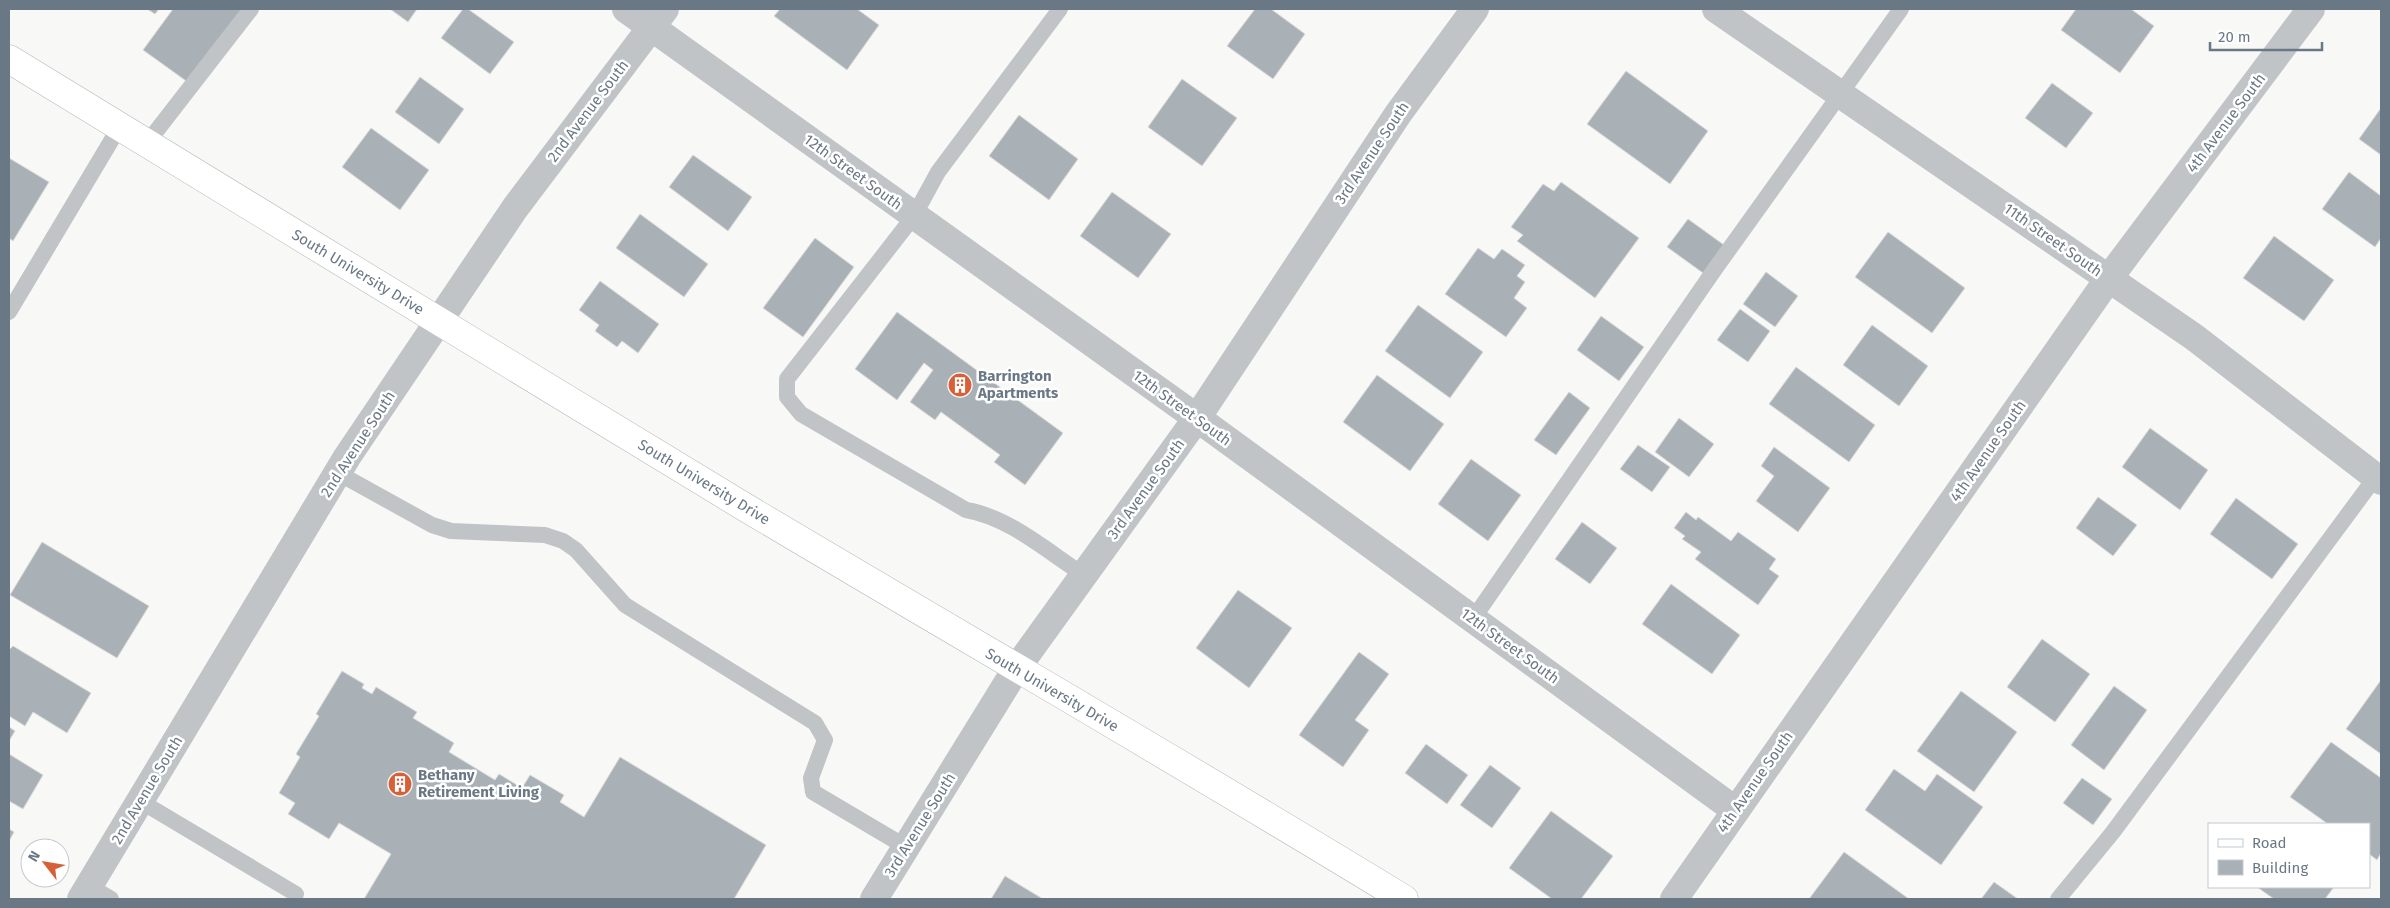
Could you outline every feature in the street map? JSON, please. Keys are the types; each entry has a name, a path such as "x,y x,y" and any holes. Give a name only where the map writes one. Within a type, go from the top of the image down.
{"main road":[{"name":"South University Drive","path":"9,59 1016,669 1251,806 1404,899"}],"street":[{"name":"12th Street South","path":"626,9 658,18 914,216 1197,418 1735,810"},
{"name":"3rd Avenue South","path":"874,899 1016,669 1197,418 1398,114 1476,9"},
{"name":"11th Street South","path":"1716,9 2194,337 2379,476"},
{"name":"4th Avenue South","path":"1674,899 2109,278 2311,9"},
{"name":"2nd Avenue South","path":"93,895 140,801 338,473 515,208 658,18"}],"lane":[{"path":"147,144 251,9"},
{"path":"1060,9 938,172 914,216 787,379 787,397 801,414 966,510 984,513 1012,528 1084,575"},
{"path":"1473,619 1715,269 1902,9"},
{"path":"9,312 120,126"},
{"path":"338,473 432,525 451,531 545,536 563,541 576,550 625,605 815,723 825,740 811,778 813,792 906,847"},
{"path":"2058,899 2112,832 2379,476"},
{"path":"140,801 296,894"}],"building":[{"path":"147,9 159,9 155,14"},
{"path":"173,9 242,9 189,83 143,50"},
{"path":"390,9 417,9 408,22"},
{"path":"463,9 468,9 514,42 490,74 441,38"},
{"path":"780,9 857,9 879,25 847,70 774,16"},
{"path":"1255,9 1271,9 1305,34 1273,79 1227,46"},
{"path":"2076,9 2131,9 2154,26 2120,73 2061,30"},
{"path":"1626,71 1708,131 1670,184 1587,124"},
{"path":"420,77 464,109 439,144 395,112"},
{"path":"1182,79 1237,118 1202,166 1148,127"},
{"path":"2052,83 2093,113 2066,148 2025,118"},
{"path":"2381,108 2381,155 2359,139"},
{"path":"1019,115 1078,159 1049,200 989,156"},
{"path":"371,128 429,170 400,210 342,167"},
{"path":"693,155 752,197 728,231 669,187"},
{"path":"9,158 49,182 13,241 9,238"},
{"path":"2349,172 2381,196 2381,238 2375,247 2322,209"},
{"path":"1561,182 1639,238 1595,298 1517,241 1523,235 1511,227 1543,184 1554,191"},
{"path":"1112,192 1171,234 1138,278 1080,236"},
{"path":"640,214 708,264 684,297 616,248"},
{"path":"1688,219 1724,245 1703,273 1667,247"},
{"path":"1888,232 1965,288 1932,333 1855,277"},
{"path":"2274,236 2334,280 2304,321 2243,278"},
{"path":"815,238 854,267 803,337 763,308"},
{"path":"1478,248 1494,259 1502,249 1525,265 1517,276 1525,282 1514,298 1527,308 1506,337 1445,294"},
{"path":"1766,272 1798,296 1775,327 1743,304"},
{"path":"600,281 659,324 638,353 622,341 617,347 595,331 599,325 579,310"},
{"path":"1418,305 1483,352 1450,398 1385,351"},
{"path":"1740,309 1770,331 1748,362 1717,340"},
{"name":"Barrington Apartments","path":"897,312 1063,433 1025,485 994,462 1000,455 941,412 935,420 910,402 933,370 924,363 897,400 855,369"},
{"path":"1601,316 1644,347 1619,381 1577,350"},
{"path":"1872,325 1928,366 1899,406 1843,365"},
{"path":"1796,367 1875,425 1849,462 1769,404"},
{"path":"1377,375 1444,424 1410,471 1343,422"},
{"path":"1569,392 1590,408 1556,455 1534,440"},
{"path":"1679,418 1714,444 1689,477 1655,452"},
{"path":"2150,428 2208,470 2180,510 2122,467"},
{"path":"1638,445 1670,467 1652,492 1620,469"},
{"path":"1774,447 1830,488 1798,532 1756,501 1774,476 1761,466"},
{"path":"1471,459 1521,495 1488,541 1438,504"},
{"path":"2098,497 2137,525 2113,556 2076,528"},
{"path":"2236,498 2298,544 2272,579 2210,534"},
{"path":"1686,512 1696,520 1698,517 1731,541 1738,532 1776,559 1769,569 1779,576 1758,605 1695,559 1701,552 1682,539 1685,536 1674,528"},
{"path":"1582,522 1617,548 1590,584 1555,559"},
{"path":"42,542 149,606 117,658 10,595"},
{"path":"1671,584 1740,635 1712,674 1642,624"},
{"path":"1238,590 1292,628 1249,688 1196,648"},
{"path":"2042,639 2090,674 2055,722 2007,687"},
{"path":"13,646 91,693 67,733 33,712 25,726 9,716 9,650"},
{"path":"1359,652 1389,674 1355,720 1369,730 1343,767 1299,735"},
{"name":"Bethany Retirement Living","path":"342,671 364,684 362,688 372,694 376,687 417,712 413,718 454,743 449,752 495,780 499,774 522,788 530,775 564,795 560,802 584,817 620,757 766,845 734,899 364,899 391,854 339,823 329,839 288,814 295,803 279,793 300,757 296,754 319,716 316,714"},
{"path":"2381,680 2381,754 2346,729"},
{"path":"2114,686 2147,710 2104,770 2071,745"},
{"path":"1961,691 2017,732 1974,792 1917,751"},
{"path":"9,727 15,731 9,741"},
{"path":"2331,742 2381,778 2381,853 2377,860 2370,855 2370,823 2327,823 2290,797"},
{"path":"1426,744 1468,775 1447,804 1405,773"},
{"path":"9,754 43,775 23,809 9,801"},
{"path":"1490,765 1521,788 1492,828 1460,805"},
{"path":"1894,769 1925,791 1937,774 1983,807 1941,865 1865,810"},
{"path":"2082,778 2112,799 2093,825 2063,803"},
{"path":"1551,811 1613,856 1581,899 1552,899 1509,868"},
{"path":"9,829 14,832 9,841"},
{"path":"1844,852 1909,899 1809,899"},
{"path":"1005,876 1043,899 991,899"},
{"path":"1994,882 2018,899 1981,899"},
{"path":"2258,888 2333,888 2325,899 2274,899"}],"place":[{"name":"Barrington Apartments","path":"960,385"},
{"name":"Bethany Retirement Living","path":"400,784"}]}
